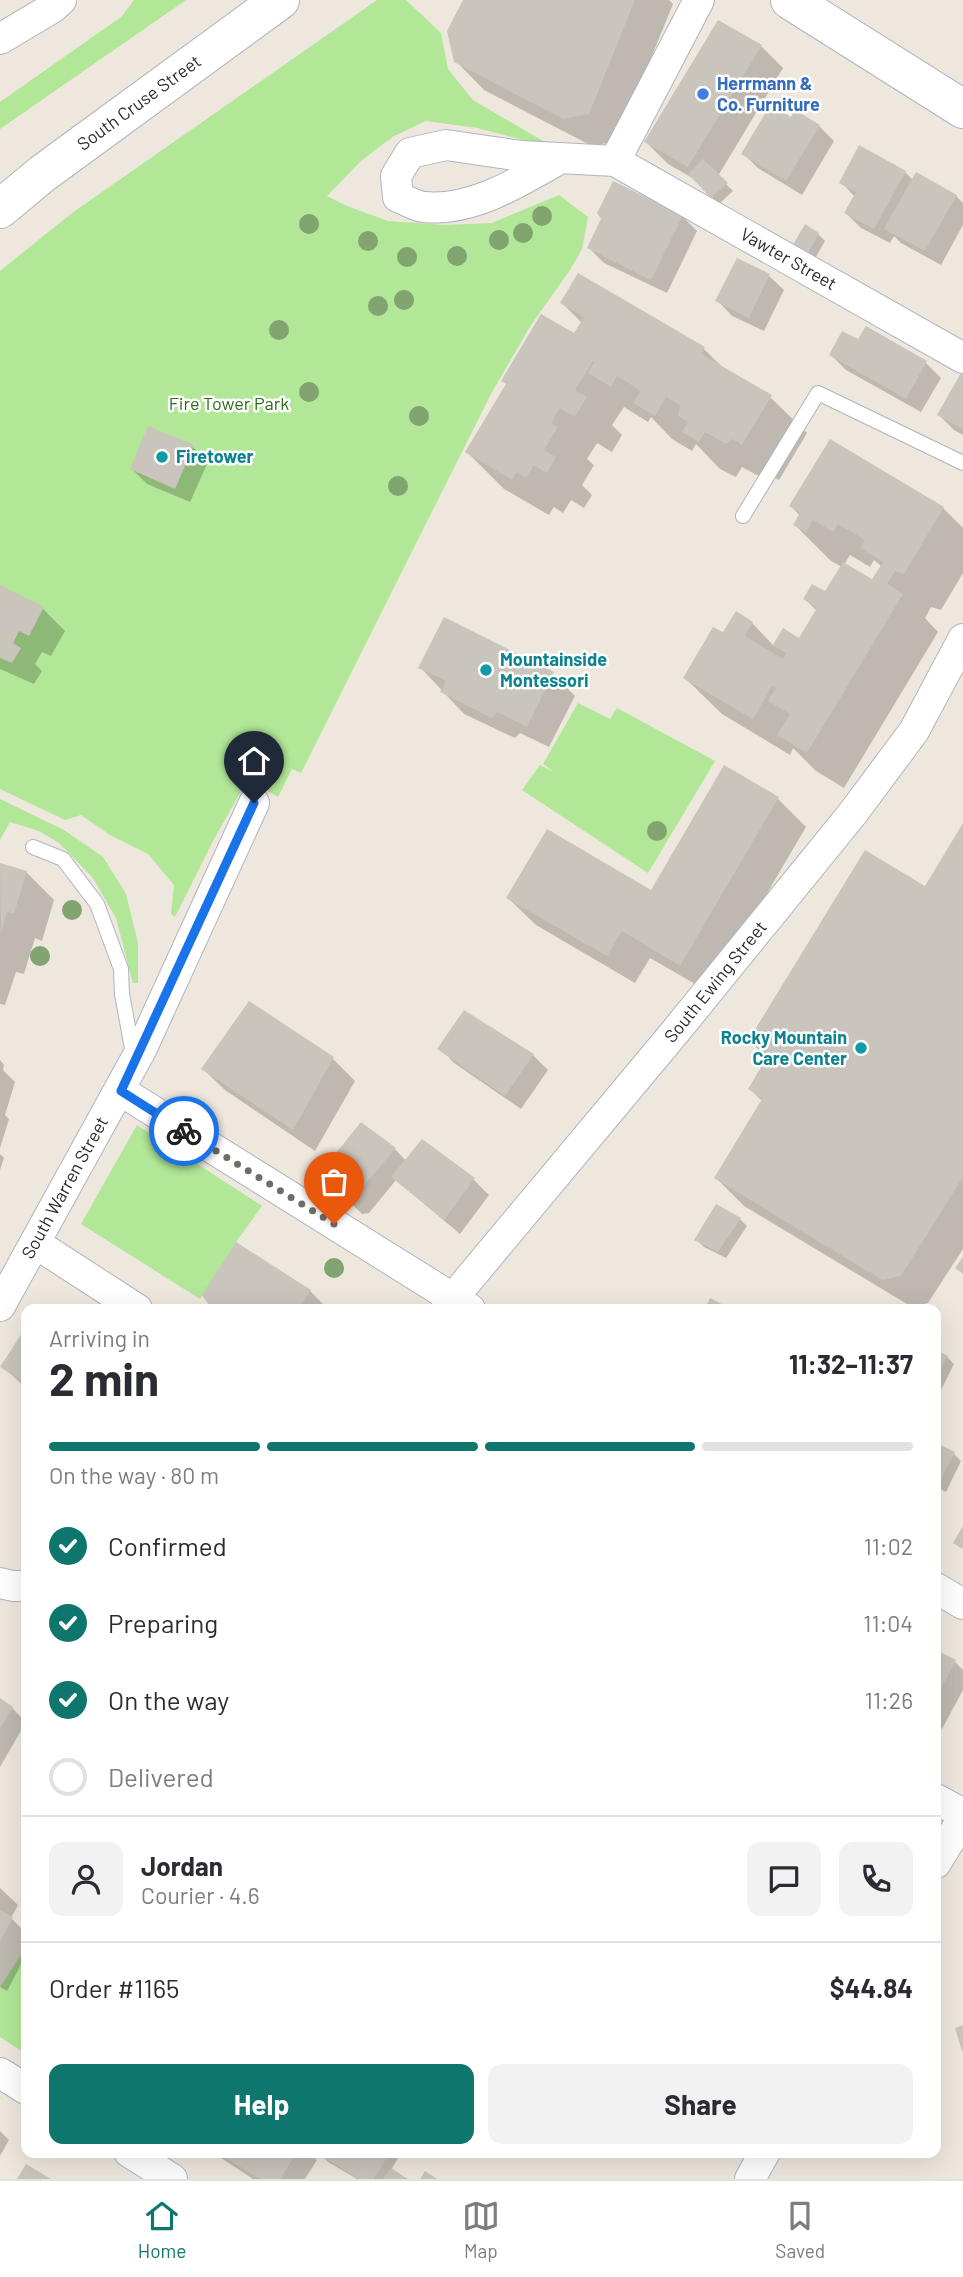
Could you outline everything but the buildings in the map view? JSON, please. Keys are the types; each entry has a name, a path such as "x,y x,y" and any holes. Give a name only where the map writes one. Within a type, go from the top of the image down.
{"street":[{"path":"0,39 61,0"},
{"name":"South Cruse Street","path":"0,209 42,174 280,0"},
{"path":"561,158 499,191 457,206 422,207 398,197 396,176 410,153 446,145 521,156 561,158 615,161 699,0"},
{"path":"790,0 963,109"},
{"name":"Vawter Street","path":"615,161 963,358"},
{"name":"South Ewing Street","path":"457,1304 853,813 914,731 963,639"},
{"name":"South Warren Street","path":"0,1306 121,1091 254,803"},
{"path":"121,1091 454,1304"},
{"path":"35,1243 129,1304"},
{"path":"0,1583 21,1586"},
{"path":"941,1591 963,1604"},
{"path":"941,1802 963,1816 941,1854"},
{"path":"0,2073 21,2087"},
{"path":"139,2158 172,2179"},
{"path":"750,2179 762,2158"}],"lane":[{"path":"743,516 818,393 963,463"},
{"path":"33,847 62,859 97,904 121,969 122,994 135,1062"}],"green space":[{"path":"134,0 186,0 0,129 0,102 121,17"},
{"name":"Fire Tower Park","path":"377,0 406,0 441,33 448,69 473,100 555,148 477,128 426,121 394,136 362,160 327,196 388,221 445,225 492,223 559,195 588,217 582,249 531,325 492,392 301,773 292,769 278,797 248,779 175,917 171,914 174,885 148,854 110,835 81,815 65,820 0,789 0,271 72,213"},
{"path":"578,703 610,719 617,708 715,761 648,873 522,790 540,765 554,772 543,764"},
{"path":"0,799 64,830 103,857 126,894 138,943 138,983 133,983 116,918 93,878 59,843 39,831 10,822 0,840"},
{"path":"137,1125 262,1206 200,1299 81,1224"},
{"path":"21,1955 21,2051 0,2037 0,1987"}],"way so far":[{"path":"184,1131 334,1224"}],"place":[{"name":"Herrmann & Co. Furniture","path":"703,94"},
{"name":"Firetower","path":"162,457"},
{"name":"Mountainside Montessori","path":"486,670"},
{"name":"Rocky Mountain Care Center","path":"861,1048"}],"route":[{"path":"184,1131 121,1091 254,803"}]}
